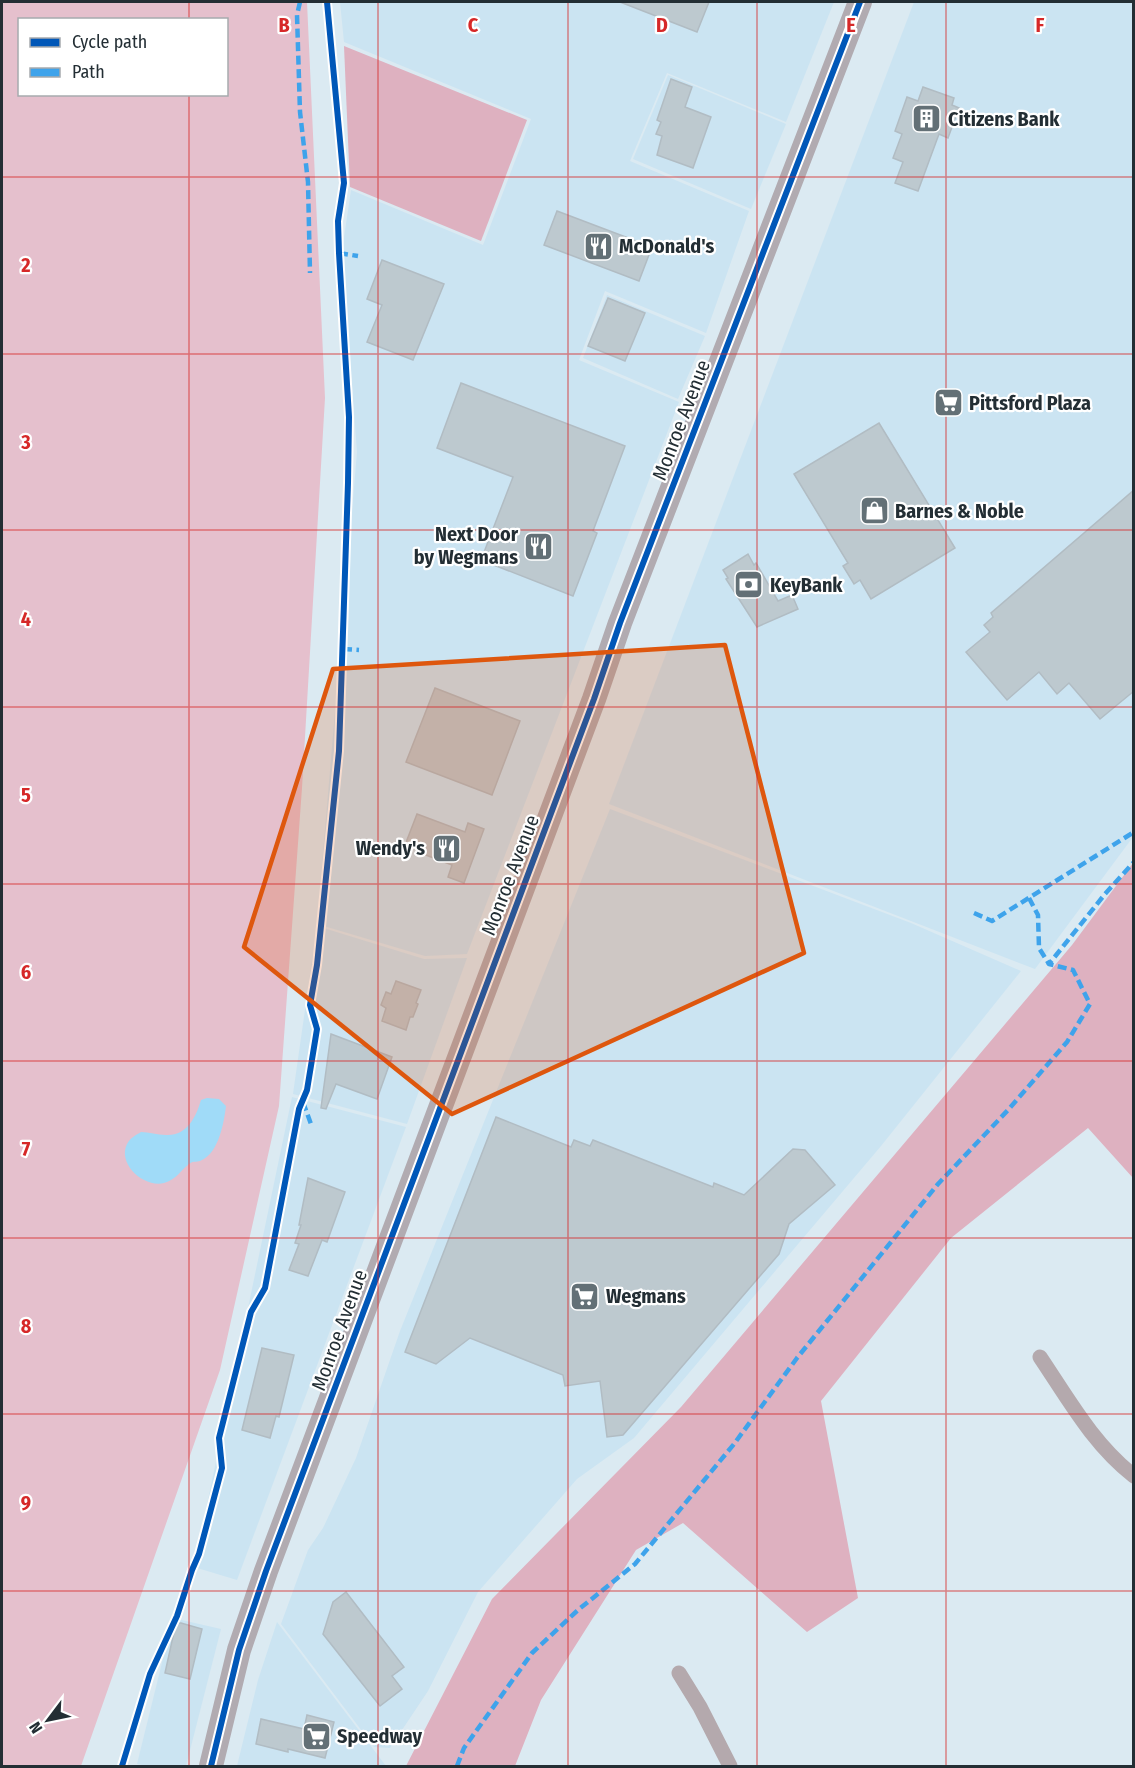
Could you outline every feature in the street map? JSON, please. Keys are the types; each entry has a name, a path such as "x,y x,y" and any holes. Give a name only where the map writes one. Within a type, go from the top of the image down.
{"main road":[{"name":"Monroe Avenue","path":"212,1767 239,1650 266,1570 594,699 620,623 860,2"}],"street":[{"path":"1040,1357 1098,1443 1114,1461 1134,1476"},
{"path":"679,1673 700,1707 730,1767"}],"highlighted area":[{"path":"725,645 804,953 452,1114 244,947 333,669"}],"shaded area":[{"path":"2,2 307,2 325,398 302,788 279,1106 220,1370 81,1766 2,1766"},
{"path":"340,2 834,2 786,122 667,73 630,161 749,211 706,333 605,291 579,360 679,402 467,954 425,956 317,924 357,452 342,251 351,190 483,245 531,119 344,42"},
{"name":"Pittsford Plaza","path":"914,2 1133,2 1133,837 1035,969 609,804"},
{"path":"344,46 527,120 481,241 350,187"},
{"path":"668,75 786,124 751,209 633,159"},
{"path":"607,295 705,336 678,399 583,358"},
{"path":"610,809 911,923 1021,971 881,1146 634,1438 577,1479 478,1592 428,1691 390,1748 374,1747 281,1624 308,1550 323,1528 356,1458 400,1331"},
{"path":"1133,863 1133,1178 1088,1128 951,1238 821,1401 858,1598 807,1632 683,1523 636,1550 541,1700 515,1766 406,1766 492,1599 681,1407 1072,945"},
{"path":"317,926 424,959 467,958 407,1124 293,1094"},
{"path":"292,1097 406,1127 237,1580 194,1567"},
{"path":"173,1618 221,1629 186,1766 137,1764"},
{"path":"277,1622 386,1766 237,1766 258,1680"}],"water":[{"path":"219,1099 226,1106 220,1136 208,1156 186,1166 175,1177 164,1183 148,1182 134,1173 126,1159 125,1152 130,1140 141,1132 166,1135 180,1132 190,1124 201,1100"}],"building":[{"path":"620,2 709,2 697,32"},
{"path":"671,79 692,87 685,107 711,117 693,168 657,155 662,136 656,134 661,122 657,120"},
{"name":"Citizens Bank","path":"923,87 954,98 952,105 959,108 948,138 939,134 918,191 895,183 903,162 893,158 902,134 895,131 907,97 918,101"},
{"name":"McDonald's","path":"557,211 652,247 639,281 544,245"},
{"path":"382,260 444,284 413,360 367,342 382,305 367,299"},
{"path":"608,298 645,313 625,361 588,346"},
{"path":"461,383 625,446 593,531 597,533 573,596 481,560 513,477 437,448"},
{"name":"Barnes & Noble","path":"879,423 955,548 871,599 860,580 854,584 843,566 848,563 794,474"},
{"path":"1134,490 1134,691 1100,719 1069,683 1057,694 1039,672 1007,700 966,652 990,632 984,625 993,617 991,613"},
{"name":"KeyBank","path":"748,554 754,565 756,563 778,601 792,595 798,609 757,627 726,579 728,578 723,570"},
{"path":"435,688 520,721 492,795 406,762"},
{"name":"Wendy's","path":"417,814 465,832 468,823 484,829 464,883 448,877 452,865 405,845"},
{"path":"396,981 421,990 416,1003 418,1004 413,1017 410,1017 406,1030 382,1021 386,1008 381,1005 386,992 391,994"},
{"path":"331,1034 392,1057 377,1099 336,1084 326,1109 321,1108"},
{"name":"Wegmans","path":"496,1117 571,1147 574,1140 590,1146 593,1140 713,1187 714,1183 744,1195 793,1149 805,1150 835,1185 789,1224 779,1254 623,1435 607,1437 600,1381 565,1386 563,1375 470,1338 436,1364 405,1352"},
{"path":"308,1178 345,1192 327,1242 322,1240 308,1276 289,1270 299,1244 295,1243 301,1225 299,1225"},
{"path":"262,1348 294,1355 279,1417 276,1416 270,1438 242,1430"},
{"path":"346,1592 404,1667 392,1676 402,1689 380,1706 323,1634 333,1602"},
{"path":"176,1623 202,1629 190,1679 165,1673"},
{"path":"307,1715 334,1722 325,1758 256,1744 261,1719 304,1729"}],"marked path":[{"path":"300,2 297,15 300,112 308,182 310,273"},
{"path":"339,253 358,256"},
{"path":"343,649 359,650"},
{"path":"974,913 992,921 1134,832"},
{"path":"457,1766 464,1748 532,1653 578,1610 635,1564 734,1444 797,1358 938,1184 1008,1110 1067,1042 1090,1004 1073,970 1049,964 1134,862"},
{"path":"1029,898 1038,915 1039,948 1049,964"},
{"path":"303,1102 311,1124"}],"cycle path":[{"path":"122,1766 150,1674 177,1616 199,1554 222,1468 219,1438 251,1312 265,1288 299,1109 307,1090 317,1029 310,1005 317,965 339,751 349,417 338,221 344,183 327,2"},
{"path":"211,1766 239,1650 266,1571 594,699 620,623 860,2"}],"place":[{"name":"Citizens Bank","path":"927,119"},
{"name":"McDonald's","path":"598,246"},
{"name":"Pittsford Plaza","path":"948,403"},
{"name":"Barnes & Noble","path":"874,511"},
{"name":"Next Door by Wegmans","path":"539,546"},
{"name":"KeyBank","path":"749,585"},
{"name":"Wendy's","path":"446,848"},
{"name":"Wegmans","path":"585,1296"},
{"name":"Speedway","path":"316,1736"}]}
